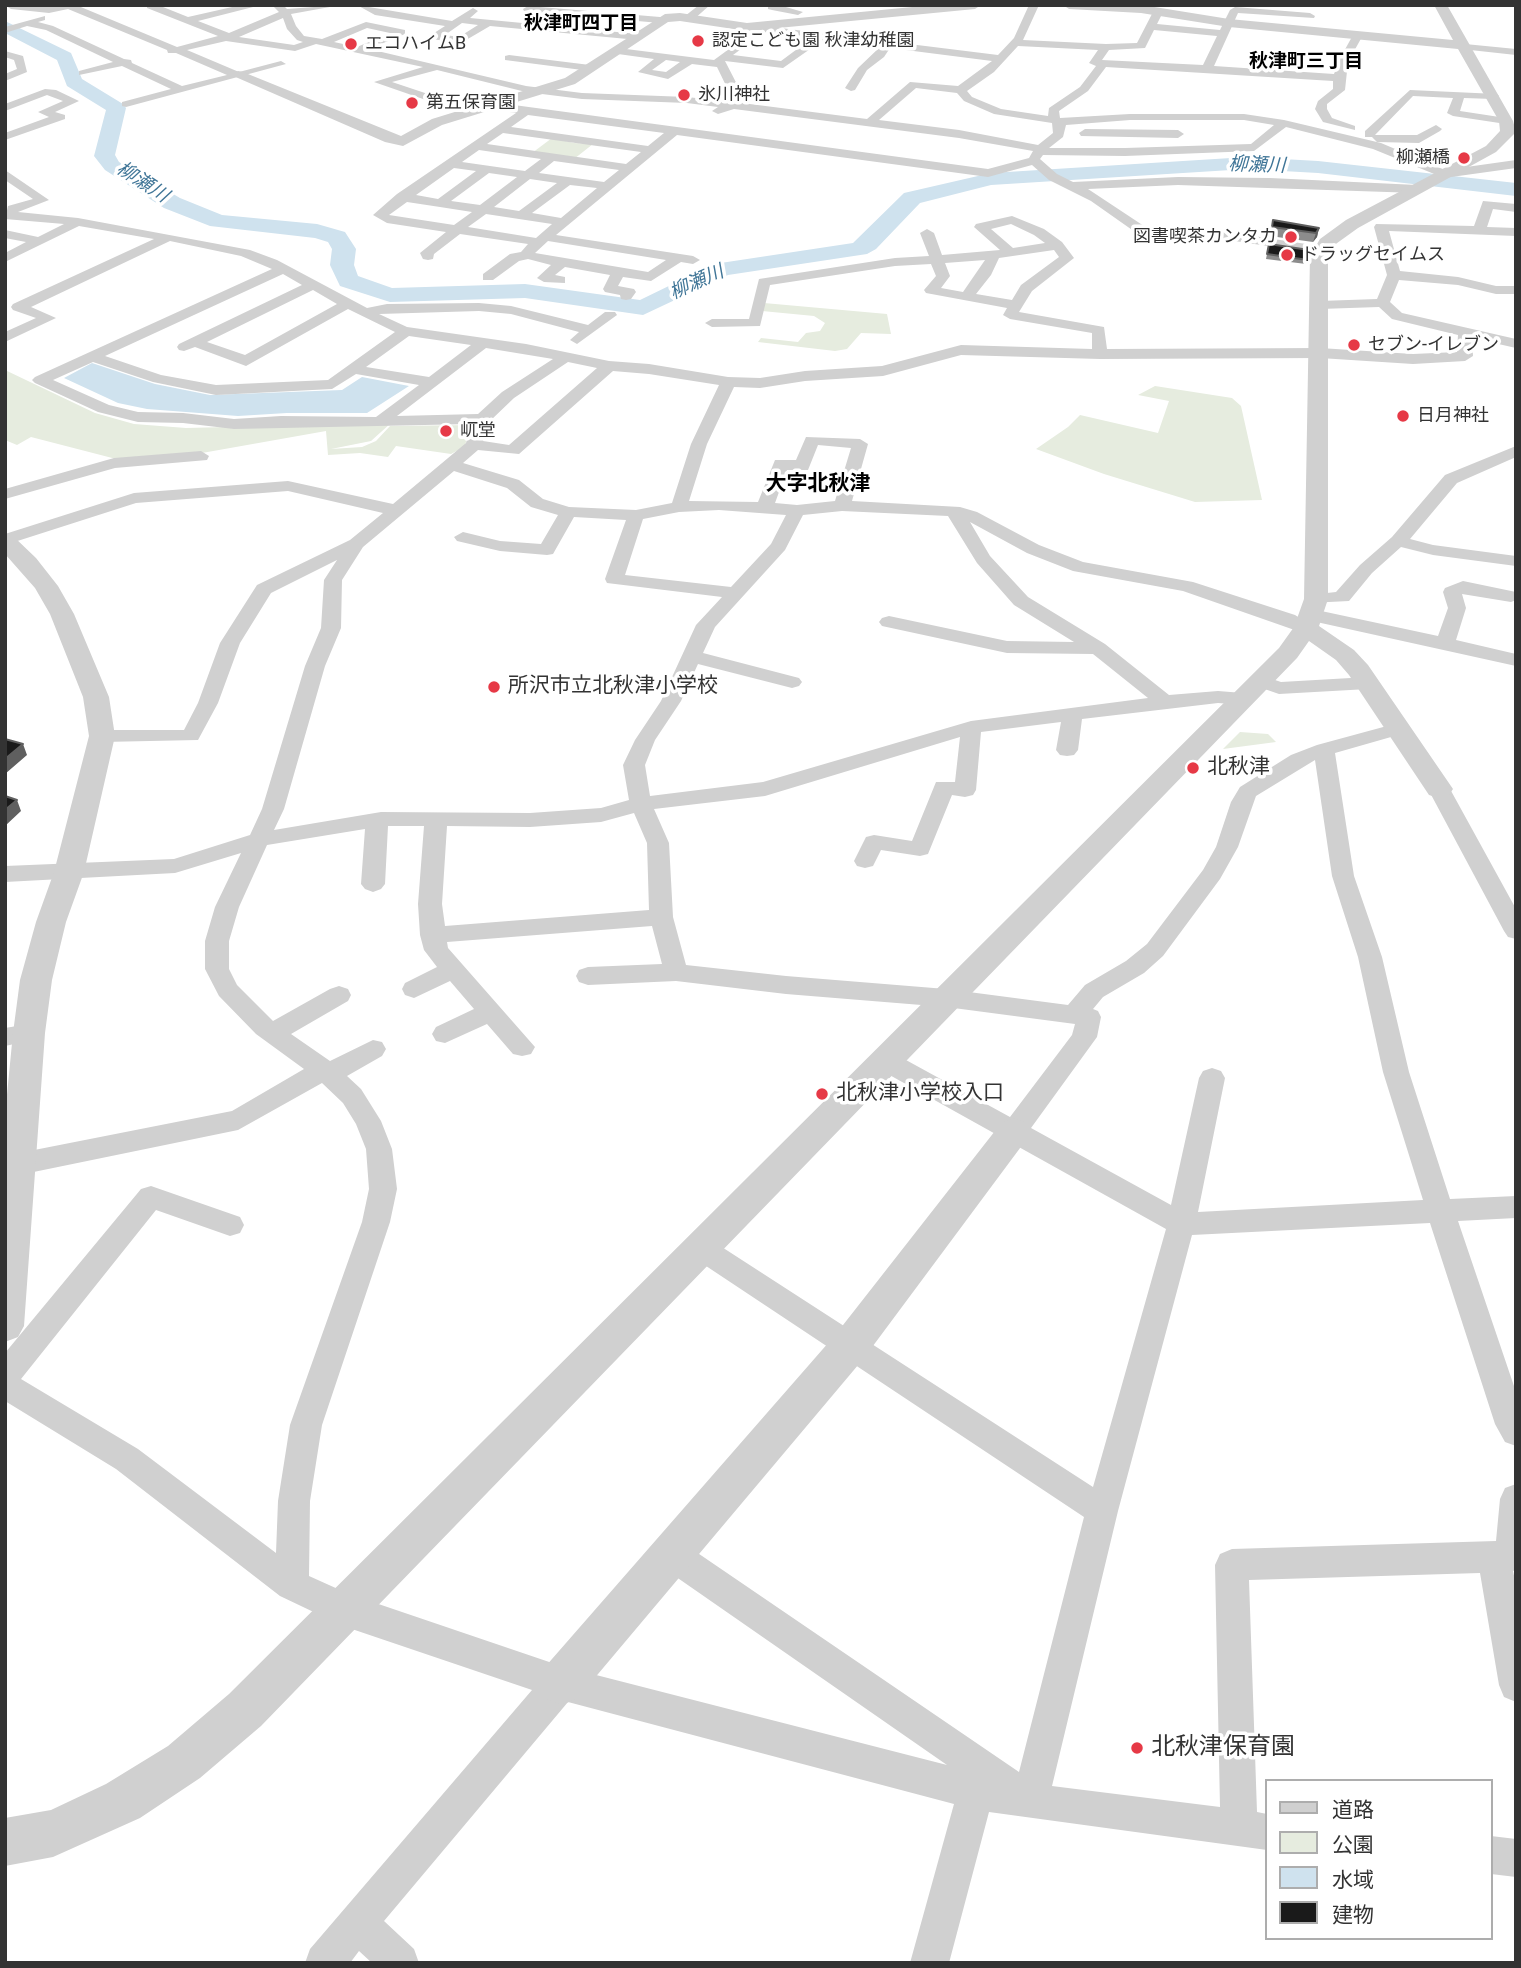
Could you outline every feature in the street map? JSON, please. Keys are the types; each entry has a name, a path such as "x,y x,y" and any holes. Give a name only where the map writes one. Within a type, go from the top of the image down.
{"street":[{"path":"14,5 11,6 49,10 69,6 397,141 406,141 437,122 570,81 639,37 664,14"},
{"path":"188,20 256,5"},
{"path":"83,73 228,38 283,10 336,5"},
{"path":"362,5 375,12 406,16 639,37"},
{"path":"406,16 424,5"},
{"path":"689,18 705,5"},
{"path":"774,5 772,7 798,12 779,23"},
{"path":"722,61 760,28 779,23 975,5"},
{"path":"960,90 990,70 1001,59 1009,45 1026,27 1034,5"},
{"path":"1069,5 1158,12 1226,28"},
{"path":"1301,5 1325,31"},
{"path":"5,1842 53,1833 123,1801 184,1762 245,1710 1251,690 1312,614 1320,353 1317,271 1321,250 1340,231 1376,220 1431,182 1499,143 1508,132 1506,121 1493,96 1440,5"},
{"path":"151,6 228,38 295,48 366,25 401,32 358,50"},
{"path":"480,6 435,37 461,40 489,22"},
{"path":"518,8 664,14 820,37 938,46 1001,59"},
{"path":"520,25 543,8"},
{"path":"5,30 42,17 49,10"},
{"path":"283,10 291,27 301,38 540,91 582,96 687,100 959,134 1042,161 1072,186 1096,198 1150,236 1221,235 1321,250"},
{"path":"1207,68 1235,10 1310,16"},
{"path":"1009,45 1141,46 1158,12"},
{"path":"24,24 49,28 181,90"},
{"path":"1150,27 1325,31 1516,52"},
{"path":"547,28 530,38 579,44"},
{"path":"851,88 863,68 880,55 885,44 899,28"},
{"path":"1358,35 1344,58 1339,90 1322,103 1323,115 1327,120 1374,139 1431,182"},
{"path":"603,46 691,60 783,65 820,37"},
{"path":"1145,39 1157,40"},
{"path":"1205,45 1218,46"},
{"path":"1106,47 1094,62 1339,78"},
{"path":"490,80 504,72 511,53 590,68"},
{"path":"5,54 19,58 23,63 23,70 6,77"},
{"path":"664,57 643,72 668,76 691,60"},
{"path":"709,114 736,105 737,96 722,61"},
{"path":"126,104 281,64"},
{"path":"1042,161 1059,134 1053,110 1084,89 1104,64"},
{"path":"437,67 380,82 423,96 657,129 781,141 882,159 988,173 1042,161 1125,152 1254,147 1284,123"},
{"path":"903,73 972,80"},
{"path":"6,77 34,81"},
{"path":"868,124 910,85 960,90 968,99 998,112 1111,135 1189,134"},
{"path":"5,108 46,92 73,101 44,112 61,117 5,138"},
{"path":"1374,139 1410,93 1493,96"},
{"path":"1460,95 1453,113 1506,121"},
{"path":"643,99 630,113 686,120 657,129"},
{"path":"526,111 380,215 387,219 537,245 686,259 651,277 562,262 537,245"},
{"path":"934,143 982,123 998,112"},
{"path":"1058,124 1130,117 1229,116 1374,139 1419,139 1436,129"},
{"path":"1228,133 1229,116"},
{"path":"705,135 719,124 735,119 747,121"},
{"path":"500,129 651,150"},
{"path":"488,277 514,257 537,245 674,131"},
{"path":"475,146 629,168"},
{"path":"882,159 908,151"},
{"path":"428,257 427,253 481,209 551,157"},
{"path":"451,164 607,186"},
{"path":"1072,186 1178,181 1431,182 1516,164"},
{"path":"440,203 487,169"},
{"path":"5,174 20,181 43,200 5,213"},
{"path":"522,215 568,180"},
{"path":"402,197 563,222"},
{"path":"1479,230 1488,204 1516,208"},
{"path":"5,213 78,222 245,253 282,269 364,313 406,331 609,366 649,369 728,382 760,383 806,376 883,371 961,350 1100,354 1320,353 1403,359 1465,356 1465,334"},
{"path":"1010,252 981,227 1012,220 1039,232 1057,245 1067,258 1026,288 1010,315 1099,330 1100,354"},
{"path":"1376,220 1516,232"},
{"path":"1376,220 1394,275 1383,303"},
{"path":"5,258 78,222"},
{"path":"927,233 943,276 931,290 1016,305"},
{"path":"5,234 40,241"},
{"path":"5,338 49,318 19,307 167,237"},
{"path":"712,323 755,323 764,282 895,262 994,255 1057,245"},
{"path":"966,297 984,275 994,255"},
{"path":"560,280 544,278 562,262"},
{"path":"282,269 40,380 104,409 138,417 183,418 234,424 482,419"},
{"path":"618,272 610,289 629,292 626,296"},
{"path":"1394,275 1458,281 1496,290 1516,290"},
{"path":"179,349 313,285"},
{"path":"1320,305 1383,303 1397,316 1516,344"},
{"path":"194,342 246,360 347,304"},
{"path":"364,313 387,308 480,307 511,310 590,330"},
{"path":"292,1585 294,1501 306,1425 376,1222 383,1189 379,1149 368,1121 352,1096 326,1072 273,1034 228,990 217,969 217,941 227,908 273,809 315,666 331,628 332,580 356,544 474,445 482,419 508,395 610,315"},
{"path":"90,356 158,379 215,390 332,384 406,331"},
{"path":"381,421 483,343"},
{"path":"474,445 513,450 609,366"},
{"path":"353,369 432,382"},
{"path":"679,507 699,444 728,382"},
{"path":"764,509 781,464 802,466 813,440 860,444 842,506"},
{"path":"450,464 513,484 537,503 568,512 636,515 679,507 719,505 797,510 842,506 954,511 971,516 1032,549 1079,566 1186,586 1288,619 1312,614 1342,597 1366,569 1398,541 1451,479 1516,451"},
{"path":"5,494 114,463 201,456"},
{"path":"146,460 166,484"},
{"path":"5,1326 19,1164 17,1035 69,872 102,736 96,697 62,614 34,570 5,540 134,498 166,484 288,486 394,510"},
{"path":"676,972 662,918 658,843 640,804 634,765 645,740 671,701 706,625 779,546 797,510"},
{"path":"954,511 983,559 1021,601 1098,649 1165,702"},
{"path":"463,537 500,546 547,550 568,512"},
{"path":"636,515 614,579 737,593"},
{"path":"1398,541 1433,550 1516,561"},
{"path":"102,736 191,736 208,703 230,643 264,589 356,544"},
{"path":"1445,643 1457,608 1452,592 1463,587 1511,596"},
{"path":"1312,614 1516,660"},
{"path":"1312,614 1368,683 1439,789 1516,931"},
{"path":"889,622 1007,647 1098,649"},
{"path":"691,656 792,682"},
{"path":"5,874 175,866 261,839 329,830 377,820 530,820 601,816 640,804 765,789 971,727 1218,697 1251,690 1368,683"},
{"path":"1067,750 1072,715"},
{"path":"865,861 874,842 919,849 944,787 965,790 971,727"},
{"path":"1074,1015 1094,991 1135,967 1155,950 1212,874 1227,847 1241,802 1248,792 1298,760 1324,749 1398,729"},
{"path":"1324,749 1343,876 1370,957 1396,1072 1516,1432"},
{"path":"373,884 377,820"},
{"path":"436,820 430,904 436,950 522,1047"},
{"path":"432,935 662,918"},
{"path":"414,989 453,969"},
{"path":"324,1963 850,1346 1084,1037 1089,1017 946,998 786,985 676,972 588,976"},
{"path":"273,1034 340,995"},
{"path":"445,1034 491,1012"},
{"path":"19,1164 238,1120 373,1049"},
{"path":"886,1060 1181,1224 1516,1207"},
{"path":"1030,1801 1102,1511 1181,1224 1212,1078"},
{"path":"5,1376 151,1197 230,1225"},
{"path":"701,1248 1102,1511"},
{"path":"5,1385 127,1459 292,1585 343,1609 561,1683 976,1791 1030,1801 1253,1831 1233,1565 1511,1556 1516,1499"},
{"path":"671,1554 1030,1801"},
{"path":"1493,1556 1516,1685"},
{"path":"929,1963 976,1791"},
{"path":"1493,1855 1516,1858"},
{"path":"358,1923 400,1963"}],"green space":[{"path":"552,138 593,144 574,159 532,153"},
{"path":"764,303 887,314 891,334 861,333 847,349 835,351 758,342 761,338 798,342 806,333 820,331 825,323 814,316 762,311"},
{"path":"5,370 95,413 134,424 186,428 391,423 371,441 331,449 362,447 376,441 390,426 473,425 464,447 451,454 396,446 388,457 360,453 328,455 326,431 202,453 120,460 31,437 17,445 5,440"},
{"path":"1155,386 1232,398 1241,406 1262,500 1195,502 1104,474 1036,449 1068,427 1080,415 1158,433 1169,401 1138,395"},
{"path":"1240,732 1268,734 1276,742 1223,749"}],"water":[{"path":"92,363 155,384 210,395 342,390 362,377 409,386 367,413 238,416 147,409 118,403 64,378"}],"building":[{"path":"1273,220 1319,228 1316,233 1272,227"},
{"name":"ドラッグセイムス","path":"1269,244 1309,250 1308,260 1267,254"},
{"path":"5,739 23,744 5,759"},
{"path":"5,796 17,800 5,810"}],"waterway":[{"name":"柳瀬川","path":"5,26 65,57 74,82 116,108 104,156 112,166 172,203 218,221 317,231 337,237 344,249 342,265 348,281 390,295 525,291 643,308 722,269 859,249 868,244 912,198 991,179 1247,163 1318,167 1516,190"}],"place":[{"name":"認定こども園 秋津幼稚園","path":"698,41"},
{"name":"エコハイムB","path":"351,44"},
{"name":"氷川神社","path":"684,95"},
{"name":"第五保育園","path":"412,103"},
{"name":"柳瀬橋","path":"1464,158"},
{"name":"図書喫茶カンタカ","path":"1291,237"},
{"name":"ドラッグセイムス","path":"1287,255"},
{"name":"セブン-イレブン","path":"1354,345"},
{"name":"日月神社","path":"1403,416"},
{"name":"屼堂","path":"446,431"},
{"name":"所沢市立北秋津小学校","path":"494,687"},
{"name":"北秋津","path":"1193,768"},
{"name":"北秋津小学校入口","path":"822,1094"},
{"name":"北秋津保育園","path":"1137,1748"}],"district":[{"name":"秋津町四丁目","path":"581,24"},
{"name":"秋津町三丁目","path":"1306,62"},
{"name":"大字北秋津","path":"818,485"}]}
